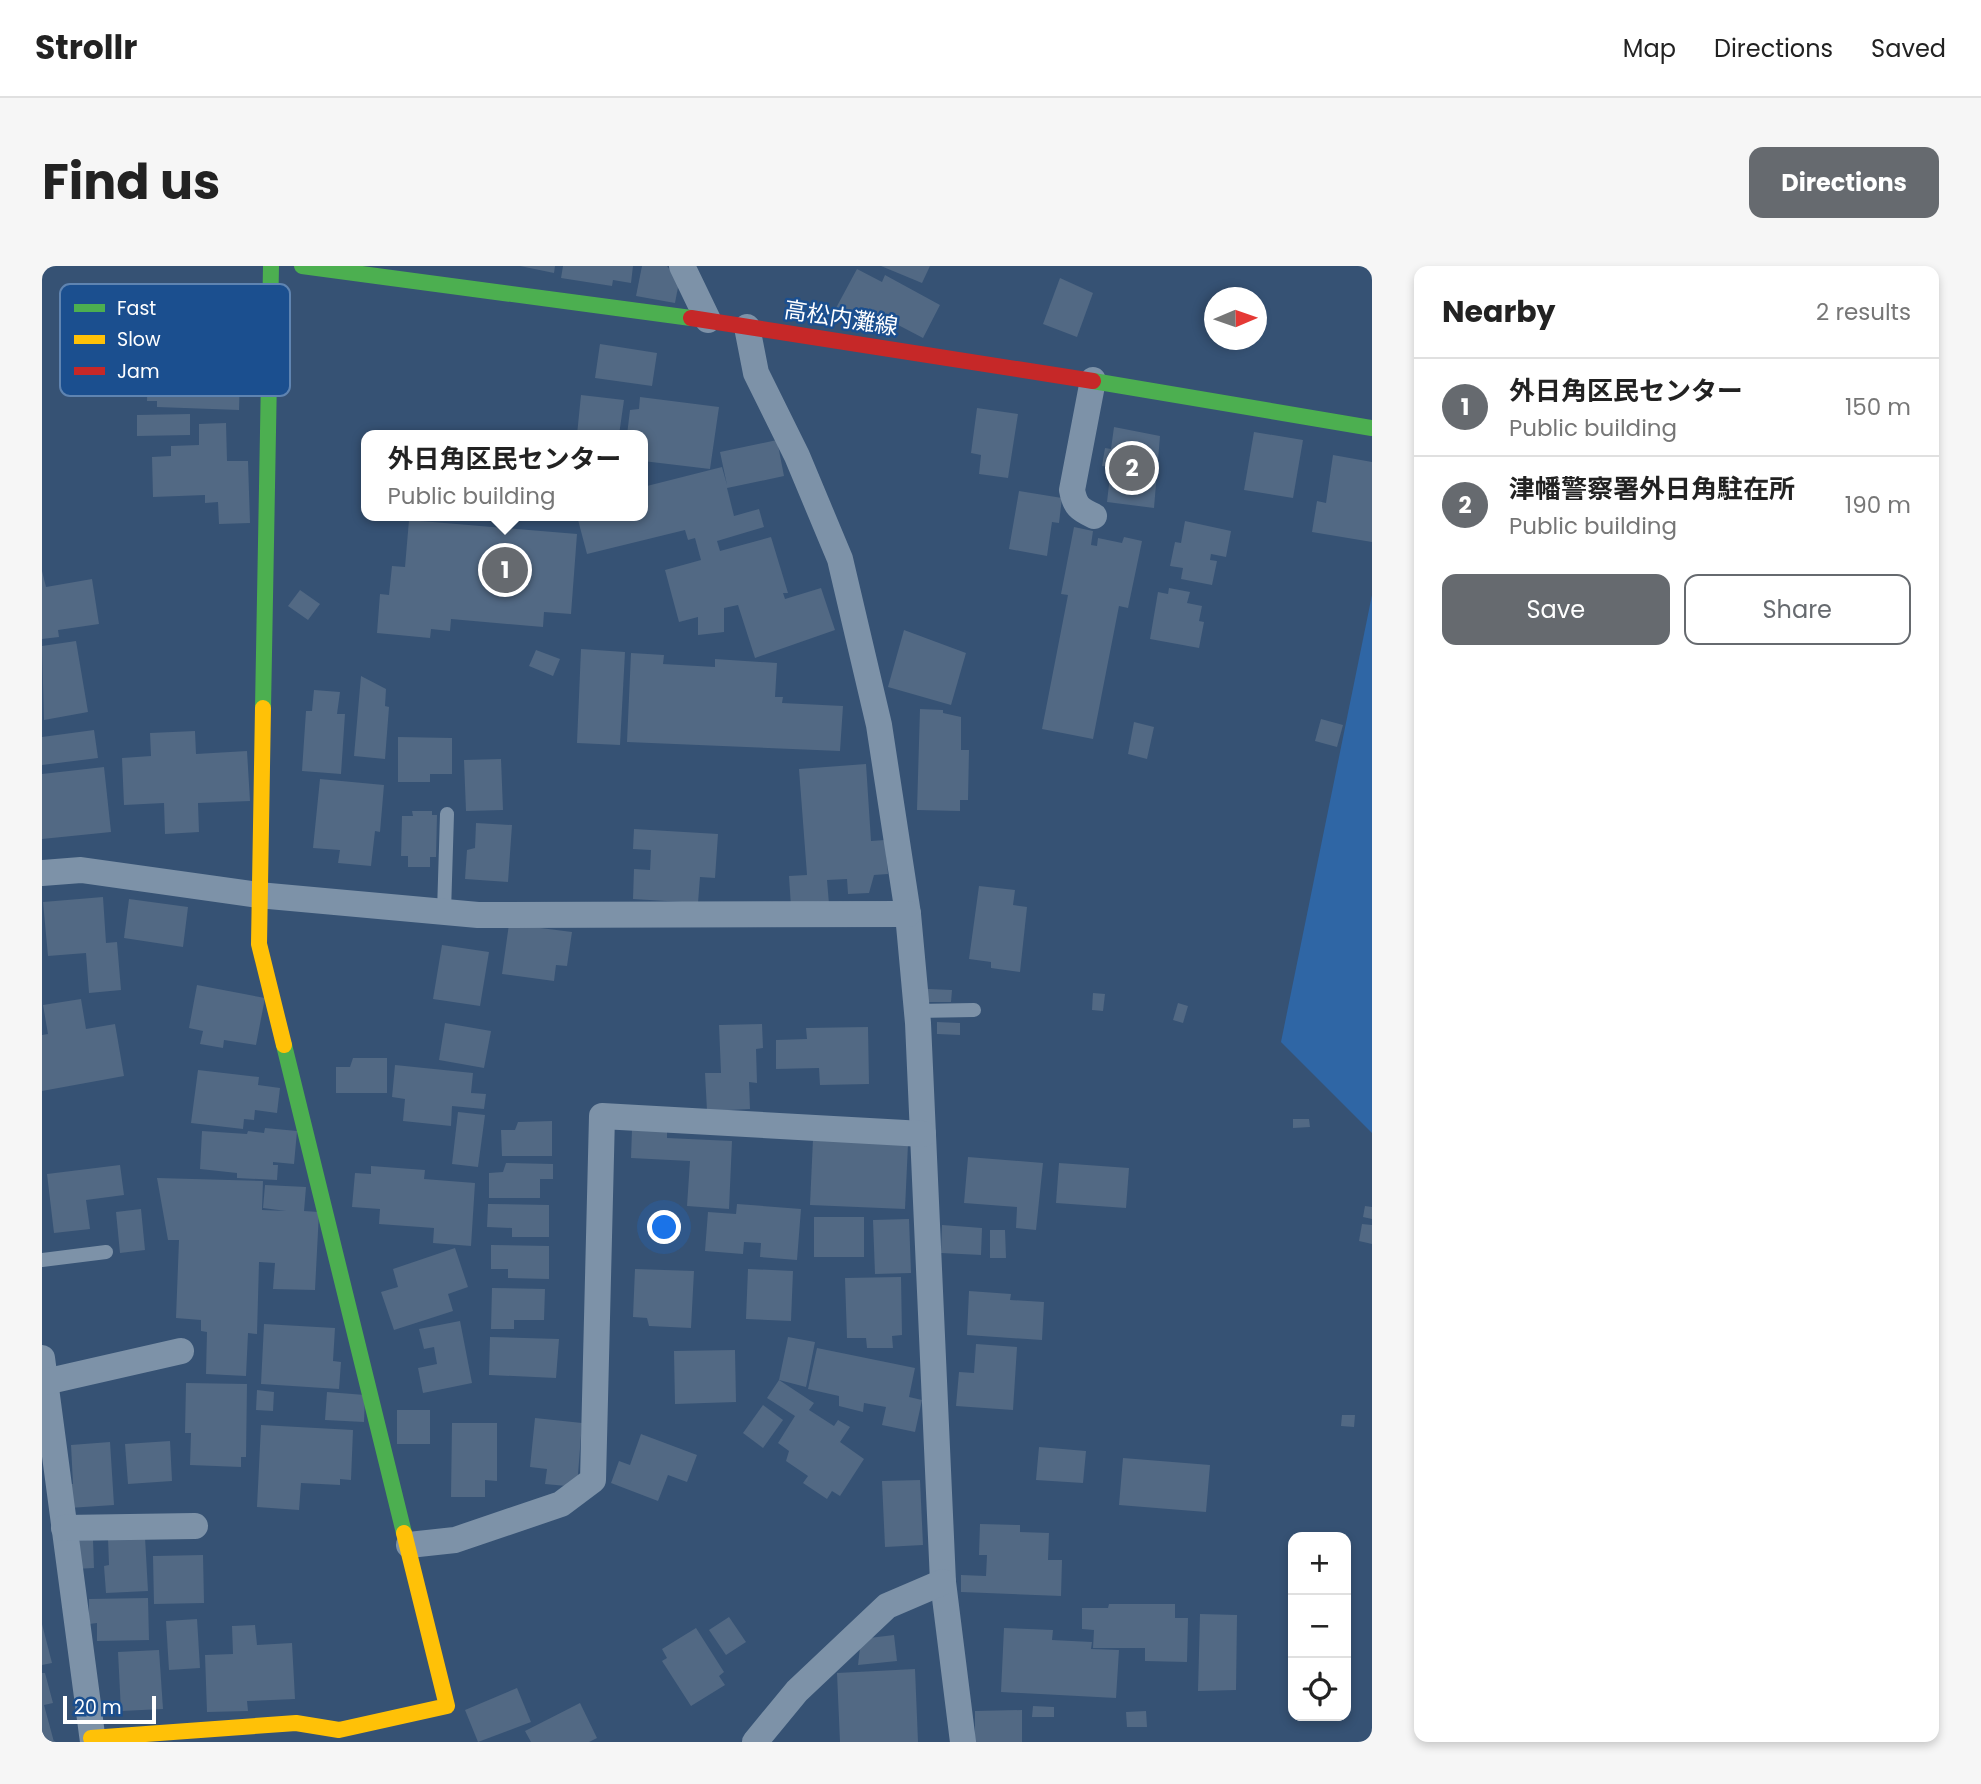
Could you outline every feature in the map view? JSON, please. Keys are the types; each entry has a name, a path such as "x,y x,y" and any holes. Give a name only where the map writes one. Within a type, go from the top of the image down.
{"street":[{"path":"271,266 271,284"},
{"name":"高松内灘線","path":"302,266 708,320 1093,380 1372,428"},
{"path":"682,266 708,320"},
{"path":"747,327 756,373 797,456 840,559 879,725 908,914 923,1134 943,1582 962,1742"},
{"path":"1093,380 1072,490 1074,503 1094,516"},
{"path":"181,1351 44,1370 92,1740 296,1723 339,1730 447,1706 259,944 268,396"},
{"path":"42,873 82,870 258,895 478,915 908,914"},
{"path":"409,1545 455,1540 561,1504 593,1480 602,1116 923,1134"},
{"path":"64,1528 195,1526"},
{"path":"755,1742 797,1691 887,1606 943,1582"}],"lane":[{"path":"444,912 447,814"},
{"path":"916,1011 974,1010"},
{"path":"42,1260 106,1252"}],"shaded area":[{"path":"1372,595 1372,1133 1281,1042"}],"building":[{"path":"520,266 555,266 554,273"},
{"path":"563,266 633,266 631,283 613,280 612,286 561,278"},
{"path":"642,266 667,266 679,282 675,303 636,296"},
{"path":"881,266 930,266 922,283"},
{"path":"857,269 882,282 885,275 940,305 923,338 881,316 879,319 872,315 867,324 836,308"},
{"path":"1060,278 1093,293 1077,337 1043,324"},
{"path":"600,344 657,353 652,386 595,378"},
{"path":"581,395 624,400 620,430 578,430"},
{"path":"147,396 239,396 239,410 157,407 157,401 147,401"},
{"path":"640,397 719,407 710,469 648,462 648,430 628,430 630,410 639,409"},
{"path":"977,408 1018,414 1008,478 979,474 981,455 971,453"},
{"path":"190,414 190,435 137,436 137,415"},
{"path":"226,423 227,461 248,461 250,523 219,524 218,502 205,503 205,495 153,497 152,457 171,456 171,446 199,445 199,424"},
{"path":"1114,427 1160,436 1154,508 1107,502 1111,467 1102,466 1105,448 1111,449"},
{"path":"1254,432 1303,440 1293,498 1244,490"},
{"path":"777,440 784,476 727,488 734,516 759,509 764,527 717,541 720,551 771,537 788,593 783,593 785,599 821,588 835,630 755,658 738,605 724,608 724,632 698,635 698,617 679,622 665,570 701,560 695,538 688,540 685,530 587,554 578,521 648,521 648,486 722,467 727,485 720,452"},
{"path":"1333,455 1372,462 1372,542 1312,532 1317,501 1326,503"},
{"path":"1019,491 1062,498 1059,523 1052,522 1047,556 1009,549"},
{"path":"409,521 577,534 571,614 544,612 543,627 451,619 450,631 431,629 430,638 377,633 380,594 389,595 392,566 405,567"},
{"path":"1185,521 1231,531 1226,557 1211,554 1210,560 1217,561 1212,585 1181,579 1183,568 1170,566 1175,542 1181,543"},
{"path":"1074,527 1093,531 1091,545 1097,546 1098,538 1122,543 1124,537 1142,541 1128,608 1119,606 1093,739 1042,729 1068,595 1061,594"},
{"path":"42,571 46,587 92,579 99,624 58,630 59,637 42,639"},
{"path":"1169,588 1190,592 1187,603 1202,606 1199,621 1204,622 1199,648 1150,639 1158,592 1168,594"},
{"path":"300,590 320,604 308,620 288,606"},
{"path":"904,630 966,653 951,705 888,687"},
{"path":"76,641 88,712 44,720 42,646"},
{"path":"581,649 625,652 620,745 577,743"},
{"path":"536,650 560,659 553,676 529,666"},
{"path":"631,653 664,655 663,664 715,667 715,659 777,663 775,697 783,697 782,703 843,706 840,751 627,742"},
{"path":"361,676 386,689 385,706 389,707 385,759 354,756"},
{"path":"314,690 340,692 337,714 345,714 341,774 302,771 306,711 312,711"},
{"path":"920,709 943,710 943,713 961,717 961,750 969,750 968,800 960,800 960,811 917,810"},
{"path":"1321,719 1343,725 1337,747 1315,741"},
{"path":"1134,722 1154,727 1147,759 1128,754"},
{"path":"94,730 98,758 42,765 42,737"},
{"path":"195,731 196,754 247,751 250,801 198,803 199,832 165,834 164,803 124,805 122,758 151,756 150,733"},
{"path":"398,737 452,738 452,774 430,774 430,782 398,782"},
{"path":"501,759 503,810 466,811 464,760"},
{"path":"866,764 871,841 885,840 888,874 874,875 869,893 848,894 847,879 827,880 829,904 791,907 789,876 807,875 799,769"},
{"path":"104,767 111,832 42,839 42,774"},
{"path":"320,779 384,785 380,832 375,831 371,866 338,863 340,850 313,848"},
{"path":"412,811 432,811 432,815 437,815 436,857 430,857 430,867 408,867 408,856 401,856 402,816 413,816"},
{"path":"476,823 512,825 508,882 465,879 467,850 475,848"},
{"path":"634,829 718,834 715,878 700,877 698,903 633,899 634,869 650,870 651,850 633,849"},
{"path":"979,886 1015,890 1013,905 1027,907 1020,972 991,968 991,962 969,959"},
{"path":"103,897 106,943 117,942 121,990 89,993 86,953 48,956 43,902"},
{"path":"129,899 188,907 183,947 124,938"},
{"path":"509,924 572,932 567,966 556,965 554,981 502,974"},
{"path":"442,945 489,952 480,1006 433,999"},
{"path":"197,985 265,998 256,1045 224,1040 223,1048 200,1044 203,1031 189,1028"},
{"path":"928,989 952,990 951,1002 928,1002"},
{"path":"1093,993 1105,994 1103,1011 1092,1010"},
{"path":"81,999 86,1029 115,1024 124,1076 42,1091 42,1035 48,1034 43,1005"},
{"path":"1178,1003 1188,1006 1183,1023 1173,1020"},
{"path":"937,1022 960,1023 960,1035 937,1034"},
{"path":"445,1023 491,1031 484,1068 439,1060"},
{"path":"762,1024 763,1048 756,1049 757,1083 749,1082 750,1109 707,1111 705,1073 721,1073 719,1025"},
{"path":"868,1027 869,1084 820,1085 819,1068 776,1069 776,1040 807,1039 806,1028"},
{"path":"353,1058 387,1058 387,1093 336,1093 336,1067 350,1067"},
{"path":"395,1065 473,1073 471,1093 486,1094 484,1109 452,1106 451,1126 403,1121 405,1099 392,1097"},
{"path":"198,1070 259,1077 258,1085 280,1088 277,1113 255,1110 254,1120 244,1119 243,1129 191,1123"},
{"path":"458,1112 485,1115 478,1167 452,1164"},
{"path":"1293,1119 1309,1119 1310,1127 1293,1128"},
{"path":"552,1121 552,1156 502,1156 501,1130 515,1130 518,1122"},
{"path":"265,1128 297,1131 294,1164 273,1162 273,1165 278,1165 277,1180 237,1178 237,1173 200,1169 202,1131 247,1134 248,1131 264,1133"},
{"path":"632,1129 667,1131 667,1138 732,1141 729,1209 687,1206 690,1161 631,1158"},
{"path":"813,1139 908,1144 905,1209 810,1205"},
{"path":"968,1157 1043,1163 1036,1230 1016,1228 1017,1207 964,1203"},
{"path":"506,1163 553,1164 553,1179 540,1179 540,1198 489,1198 489,1173 503,1172"},
{"path":"1059,1163 1129,1168 1126,1208 1056,1203"},
{"path":"120,1165 124,1195 86,1200 90,1229 54,1233 47,1174"},
{"path":"371,1166 425,1170 424,1179 475,1183 471,1246 433,1243 434,1228 379,1224 380,1209 352,1207 355,1173 371,1174"},
{"path":"157,1178 263,1181 262,1210 286,1211 263,1208 265,1185 306,1187 304,1211 319,1212 315,1290 273,1289 275,1263 259,1262 257,1334 248,1333 246,1376 206,1374 207,1332 201,1331 201,1320 176,1318 179,1240 168,1240"},
{"path":"488,1204 549,1205 549,1237 512,1237 512,1228 487,1227"},
{"path":"737,1204 801,1209 797,1260 760,1257 761,1243 744,1242 743,1254 705,1251 708,1212 736,1214"},
{"path":"1365,1206 1372,1207 1372,1219 1363,1217"},
{"path":"141,1209 145,1250 120,1253 116,1212"},
{"path":"814,1217 864,1217 864,1257 814,1257"},
{"path":"909,1219 911,1273 875,1274 873,1220"},
{"path":"1362,1224 1372,1225 1372,1244 1359,1241"},
{"path":"942,1225 982,1228 981,1255 941,1253"},
{"path":"990,1230 1005,1230 1006,1258 990,1258"},
{"path":"491,1245 549,1246 549,1279 508,1278 508,1269 491,1269"},
{"path":"455,1248 468,1287 448,1294 453,1311 394,1330 381,1292 398,1287 393,1269"},
{"path":"635,1269 694,1271 691,1328 649,1326 647,1318 633,1317"},
{"path":"748,1269 793,1271 791,1321 746,1319"},
{"path":"901,1277 902,1335 892,1336 893,1348 867,1348 866,1338 847,1338 845,1278"},
{"path":"492,1288 545,1289 544,1320 514,1320 514,1329 491,1329"},
{"path":"969,1291 1011,1294 1010,1300 1044,1302 1042,1340 967,1335"},
{"path":"460,1321 472,1383 423,1393 418,1368 437,1364 434,1347 424,1349 419,1329"},
{"path":"264,1324 335,1328 333,1361 341,1362 339,1389 261,1384"},
{"path":"490,1337 559,1339 556,1378 489,1375"},
{"path":"788,1337 815,1342 806,1387 779,1380"},
{"path":"976,1344 1017,1347 1013,1410 956,1406 959,1372 974,1373"},
{"path":"817,1348 915,1368 909,1397 922,1400 915,1432 882,1425 886,1407 864,1403 863,1412 839,1406 839,1396 808,1389"},
{"path":"735,1350 736,1402 675,1404 674,1351"},
{"path":"779,1380 814,1403 809,1410 834,1426 838,1420 850,1427 840,1442 864,1459 840,1496 832,1491 827,1499 803,1483 808,1476 786,1461 789,1451 778,1443 795,1416 767,1398"},
{"path":"186,1383 247,1384 246,1457 241,1457 241,1467 190,1465 191,1433 185,1433"},
{"path":"257,1390 274,1392 273,1411 256,1410"},
{"path":"327,1392 365,1395 364,1422 325,1420"},
{"path":"763,1405 783,1420 763,1448 743,1433"},
{"path":"397,1410 430,1410 430,1444 397,1444"},
{"path":"1342,1415 1355,1415 1354,1427 1341,1426"},
{"path":"535,1418 582,1423 577,1487 545,1484 547,1469 530,1467"},
{"path":"452,1423 497,1423 497,1481 485,1480 485,1497 451,1497"},
{"path":"261,1425 353,1430 351,1480 340,1479 340,1485 301,1483 299,1510 257,1507"},
{"path":"641,1434 697,1455 687,1482 668,1475 658,1501 611,1483 619,1461 630,1465"},
{"path":"170,1441 172,1481 128,1484 125,1444"},
{"path":"110,1442 114,1505 69,1508 68,1484 73,1484 71,1445"},
{"path":"1039,1447 1086,1451 1083,1483 1036,1480"},
{"path":"1123,1458 1210,1465 1206,1512 1119,1505"},
{"path":"920,1480 923,1545 885,1547 882,1481"},
{"path":"980,1524 1020,1525 1020,1532 1049,1533 1048,1560 1062,1560 1061,1596 961,1592 961,1575 986,1576 987,1555 979,1555"},
{"path":"145,1537 148,1591 106,1593 104,1566 109,1565 108,1538"},
{"path":"93,1540 94,1568 74,1569 73,1541"},
{"path":"203,1555 204,1603 154,1604 153,1556"},
{"path":"148,1598 149,1640 97,1641 97,1623 89,1624 89,1599"},
{"path":"1109,1604 1175,1604 1175,1618 1188,1618 1187,1662 1145,1661 1145,1648 1093,1648 1094,1630 1082,1629 1082,1608 1108,1608"},
{"path":"1200,1614 1237,1615 1236,1690 1198,1691"},
{"path":"729,1617 746,1642 726,1655 709,1630"},
{"path":"197,1619 200,1668 169,1670 166,1621"},
{"path":"42,1624 52,1663 42,1665"},
{"path":"255,1625 257,1645 292,1643 295,1699 247,1701 248,1711 207,1712 205,1655 233,1654 232,1626"},
{"path":"696,1628 724,1672 719,1676 725,1685 691,1706 662,1661 667,1658 662,1649"},
{"path":"1004,1628 1053,1630 1052,1640 1092,1642 1091,1649 1119,1650 1116,1698 1001,1692"},
{"path":"894,1635 897,1661 858,1665 861,1639"},
{"path":"159,1650 163,1709 121,1711 118,1652"},
{"path":"915,1669 918,1742 840,1742 837,1673"},
{"path":"42,1673 45,1673 53,1703 44,1705 54,1742 42,1742"},
{"path":"517,1688 531,1722 478,1742 465,1710"},
{"path":"580,1703 597,1738 589,1742 531,1742 525,1731"},
{"path":"1033,1706 1054,1707 1054,1717 1032,1717"},
{"path":"1022,1710 1022,1742 975,1742 975,1711"},
{"path":"1146,1711 1147,1727 1127,1727 1126,1712"}],"traffic: fast":[{"path":"271,266 271,284"},
{"path":"302,266 691,318"},
{"path":"1093,381 1372,428"},
{"path":"263,708 269,396"},
{"path":"284,1045 404,1533"}],"traffic: slow":[{"path":"263,708 259,944 284,1045"},
{"path":"91,1738 296,1723 339,1730 447,1706 404,1533"}],"traffic: jam":[{"path":"691,318 1093,381"}],"place":[{"name":"津幡警察署外日角駐在所","path":"1132,468"},
{"name":"外日角区民センター","path":"505,570"}]}
